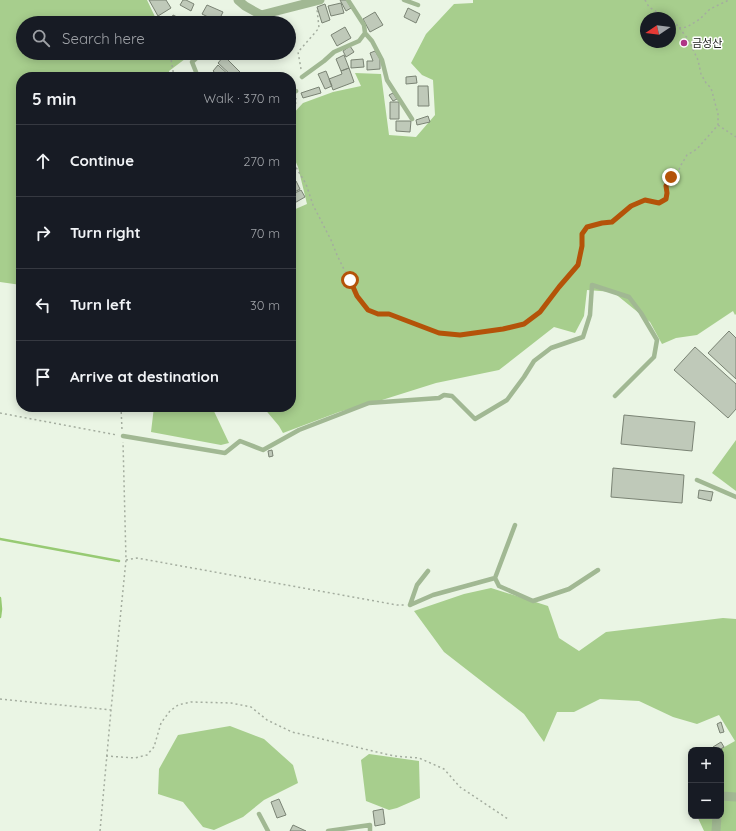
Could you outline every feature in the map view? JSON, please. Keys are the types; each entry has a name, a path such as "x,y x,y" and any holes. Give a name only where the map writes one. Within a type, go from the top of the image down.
{"street":[{"path":"238,0 245,6 261,14 318,1"},
{"path":"724,796 736,797"},
{"path":"716,831 717,819"}],"lane":[{"path":"348,0 364,25 365,33 372,41 382,60 387,80 412,119"},
{"path":"404,0 418,5"},
{"path":"257,16 261,14"},
{"path":"302,77 324,62 334,52 359,41 365,33"},
{"path":"194,60 192,62 196,72"},
{"path":"123,436 225,453 240,441 263,450 299,430 369,403 439,398 444,395 452,396 475,419 507,400 534,361 551,348 583,337 590,315 592,285 628,297 642,313 657,340 654,356 615,396"},
{"path":"697,480 736,497"},
{"path":"515,525 495,578 499,586 533,601 569,589 598,570"},
{"path":"410,605 418,585 428,571"},
{"path":"410,605 433,595 495,578"},
{"path":"259,814 268,831"},
{"path":"328,831 370,825 370,831"}],"path":[{"path":"645,0 649,7 657,12"},
{"path":"679,28 687,27 700,19 710,10 729,0"},
{"path":"302,77 298,52 319,28 318,1"},
{"path":"296,167 306,184 313,205 357,296 368,310 378,314 389,314 439,333 460,335 503,329 524,324 540,312 578,265 582,246 582,234 587,227 612,222 631,206 645,200 659,203 666,199 666,186 671,177 677,174 687,155 697,148 718,125 718,114 710,88 701,74 698,60 688,39 676,24"},
{"path":"171,60 173,72"},
{"path":"296,91 296,103"},
{"path":"718,125 736,137"},
{"path":"100,831 126,560 121,412"},
{"path":"0,413 123,436"},
{"path":"126,560 137,558 397,605 410,605"},
{"path":"0,699 111,710"},
{"path":"106,756 136,758 147,755 154,747 161,723 170,711 178,705 191,702 231,703 252,707 267,720 292,732 394,756 419,758 444,769 460,787 508,819"}],"green space":[{"path":"0,0 147,0 155,16 16,16 16,60 184,60 169,72 16,72 16,284 0,282"},
{"path":"473,0 736,0 736,314 735,315 733,311 697,335 676,338 662,344 650,322 613,292 587,290 584,316 575,333 554,327 499,370 436,383 339,412 283,433 267,412 296,412 296,209 307,204 296,162 296,111 303,103 333,92 361,86 355,73 381,74 389,135 416,137 435,115 433,80 422,75 411,63 426,34 454,4 473,3"},
{"path":"153,412 214,412 229,443 221,445 151,432"},
{"path":"736,440 736,491 712,473"},
{"path":"491,588 548,606 559,638 579,651 606,632 723,618 736,619 736,831 704,831 698,819 724,819 724,747 735,741 719,715 697,724 673,717 639,701 600,699 574,712 557,712 544,742 524,714 444,652 414,611 464,594"},
{"path":"230,726 264,739 293,765 298,783 264,800 243,817 214,830 203,827 183,802 158,794 159,769 178,735"},
{"path":"369,754 419,761 420,798 389,810 366,801 361,760"}],"building":[{"path":"149,0 166,0 171,8 158,16"},
{"path":"183,0 194,4 191,11 180,5"},
{"path":"340,0 347,0 351,8 346,11"},
{"path":"341,3 344,13 331,16 328,6"},
{"path":"325,4 330,20 322,23 317,7"},
{"path":"207,5 223,12 221,16 206,16 202,14"},
{"path":"408,8 420,14 416,23 404,17"},
{"path":"375,12 383,25 370,32 363,19"},
{"path":"345,27 351,38 337,46 331,35"},
{"path":"350,46 354,52 346,57 343,51"},
{"path":"375,51 380,59 380,69 367,70 367,61 373,61 370,53"},
{"path":"344,55 349,68 341,71 336,59"},
{"path":"363,59 364,67 351,68 351,60"},
{"path":"221,60 228,60 240,72 228,72 218,63"},
{"path":"218,65 226,72 214,72 213,71"},
{"path":"349,68 354,82 333,90 329,79 342,74 341,71"},
{"path":"326,71 332,86 325,89 318,74"},
{"path":"416,76 417,83 406,84 406,77"},
{"path":"418,86 428,86 429,106 418,106"},
{"path":"319,87 321,93 303,98 301,93"},
{"path":"393,93 397,99 393,101 389,95"},
{"path":"390,102 399,102 399,119 390,119"},
{"path":"428,116 430,122 417,125 416,120"},
{"path":"396,121 411,121 410,132 396,131"},
{"path":"296,181 300,189 296,191"},
{"path":"301,190 305,197 296,202 296,192"},
{"path":"729,331 736,338 736,379 708,353"},
{"path":"695,347 736,384 736,409 728,418 674,370"},
{"path":"624,415 695,422 692,451 621,444"},
{"path":"272,450 273,456 269,457 268,451"},
{"path":"613,468 684,475 682,503 611,497"},
{"path":"699,490 713,492 711,501 698,498"},
{"path":"721,722 724,732 720,733 717,724"},
{"path":"721,742 724,747 713,747"},
{"path":"279,799 286,815 277,818 271,802"},
{"path":"383,809 385,824 375,826 373,811"},
{"path":"293,825 306,831 290,831"}],"waterway":[{"path":"0,539 119,561"},
{"path":"0,598 0,617"}],"place":[{"name":"금성산","path":"684,43"}],"route":[{"path":"350,280 357,296 368,310 378,314 389,314 439,333 460,335 503,329 524,324 540,312 578,265 582,246 582,234 587,227 612,222 631,206 645,200 659,203 666,199 666,186 671,177"}]}
